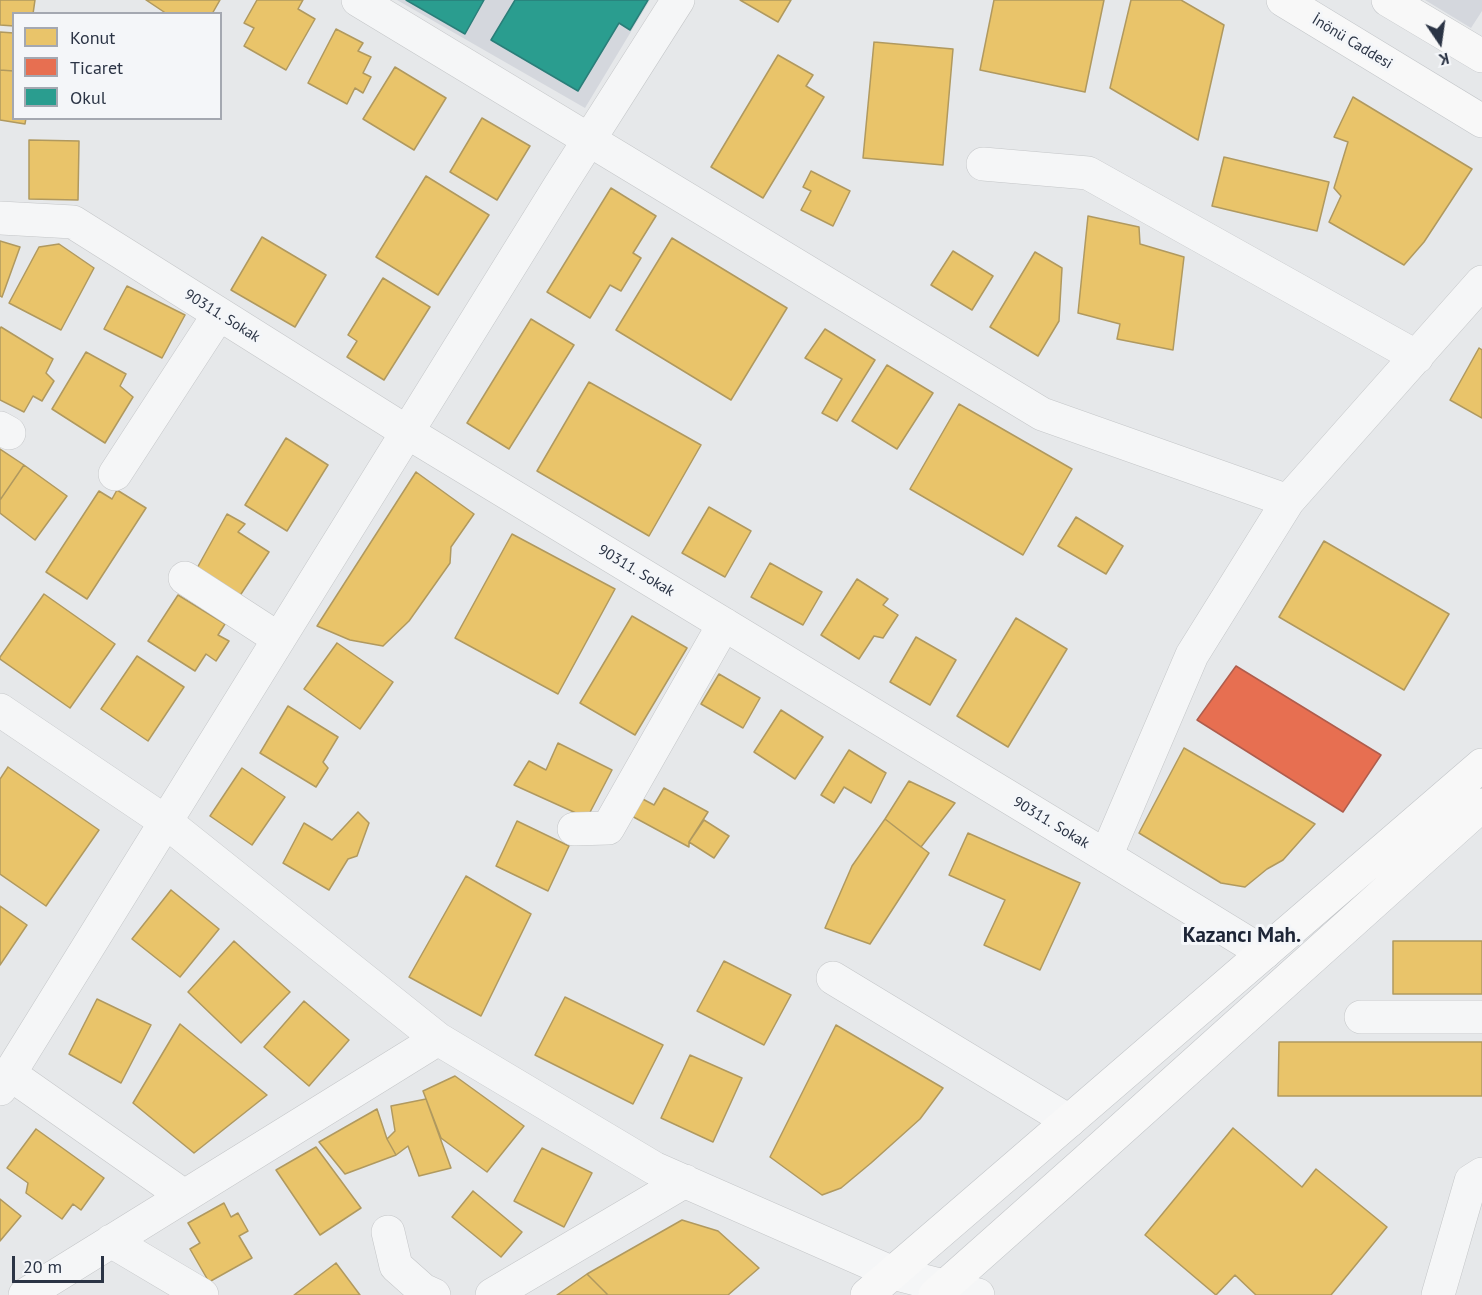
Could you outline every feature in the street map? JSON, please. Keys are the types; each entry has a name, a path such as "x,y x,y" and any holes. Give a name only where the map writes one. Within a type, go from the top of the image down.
{"main road":[{"name":"İnönü Caddesi","path":"1283,0 1482,121"},
{"path":"1388,0 1482,56"},
{"path":"867,1295 1482,765"},
{"path":"940,1290 1482,805"}],"street":[{"path":"358,0 1042,414 1288,501"},
{"path":"184,1196 5,1082 407,432 678,0"},
{"path":"983,164 1088,173 1417,357"},
{"name":"90311. Sokak","path":"0,218 73,222 407,432 1264,953"},
{"path":"1106,856 1191,655 1288,501 1482,282"},
{"path":"115,474 219,314"},
{"path":"185,578 279,639"},
{"path":"574,830 608,828 724,624"},
{"path":"0,710 165,822 438,1039 654,1168 893,1273 940,1290 978,1295"},
{"path":"833,978 1069,1121"},
{"path":"1361,1017 1482,1017"},
{"path":"25,1295 438,1039"},
{"path":"1438,1295 1471,1181 1482,1174"},
{"path":"492,1295 685,1181"},
{"path":"388,1232 396,1266 423,1290 434,1295"},
{"path":"111,1241 201,1295"}],"shaded area":[{"path":"397,0 650,0 585,108"},
{"path":"1425,0 1482,0 1482,11 1471,28"}],"building: Konut":[{"path":"0,0 35,0 33,12 12,12 12,26 0,25"},
{"path":"146,0 220,0 213,12 164,12"},
{"path":"257,0 303,0 298,9 315,19 286,70 244,46 254,28 244,23"},
{"path":"740,0 791,0 778,22"},
{"path":"994,0 1104,0 1085,92 980,70"},
{"path":"1131,0 1181,0 1224,25 1198,140 1110,88"},
{"path":"336,29 363,43 358,51 371,57 363,73 371,77 363,93 355,88 347,104 308,83"},
{"path":"0,32 12,33 12,71 0,70"},
{"path":"874,42 953,49 943,165 863,158"},
{"path":"778,55 813,75 806,86 824,97 763,198 711,167"},
{"path":"395,67 446,98 414,150 363,119"},
{"path":"0,70 12,71 12,120 26,120 25,124 0,120"},
{"path":"1353,97 1472,169 1424,242 1404,265 1329,222 1341,196 1334,188 1348,142 1334,137"},
{"path":"482,118 530,146 497,200 450,172"},
{"path":"29,140 79,141 78,200 29,199"},
{"path":"1224,157 1329,182 1317,231 1212,206"},
{"path":"811,171 850,191 833,226 801,210 811,191 803,187"},
{"path":"426,176 489,215 438,295 376,257"},
{"path":"611,188 656,216 633,253 641,258 621,291 610,285 590,318 547,292"},
{"path":"1088,216 1139,227 1140,244 1184,257 1173,350 1117,339 1120,324 1078,313"},
{"path":"262,237 326,275 295,327 231,290"},
{"path":"672,238 787,308 731,400 616,330"},
{"path":"0,241 20,247 2,297 0,296"},
{"path":"59,244 94,268 61,330 9,303 39,247"},
{"path":"953,251 993,276 972,310 931,285"},
{"path":"1035,252 1062,268 1059,321 1038,356 990,327"},
{"path":"383,278 430,307 384,380 347,357 357,341 348,335"},
{"path":"127,286 185,315 162,358 104,329"},
{"path":"531,319 574,345 509,449 467,423"},
{"path":"1,327 53,359 46,373 54,381 42,401 33,396 24,412 0,400"},
{"path":"825,329 875,360 837,421 822,413 842,379 805,358"},
{"path":"1479,348 1482,350 1482,418 1450,400"},
{"path":"86,352 126,374 120,386 133,397 105,443 52,409"},
{"path":"887,365 933,393 897,449 852,421"},
{"path":"589,382 701,445 649,536 537,471"},
{"path":"959,404 1072,469 1023,555 910,489"},
{"path":"286,438 328,465 287,531 245,505"},
{"path":"0,449 24,465 0,500"},
{"path":"24,465 67,496 35,540 0,513 0,500"},
{"path":"416,472 474,514 451,547 450,563 409,621 383,646 350,640 317,626"},
{"path":"117,490 146,508 87,599 46,572 99,491 112,499"},
{"path":"709,507 751,531 725,577 682,553"},
{"path":"227,514 245,524 238,532 269,552 237,600 196,570"},
{"path":"1076,517 1123,546 1106,574 1058,546"},
{"path":"512,534 615,589 558,694 455,638"},
{"path":"1324,541 1449,614 1404,690 1279,617"},
{"path":"770,563 822,592 803,625 751,597"},
{"path":"857,579 888,599 883,605 898,615 883,638 874,636 859,659 821,635"},
{"path":"44,594 115,644 70,708 0,659"},
{"path":"178,595 225,624 218,635 229,641 216,661 206,654 195,671 148,641"},
{"path":"632,616 687,648 635,735 580,703"},
{"path":"1016,618 1067,649 1008,747 957,716"},
{"path":"916,637 956,660 930,705 890,682"},
{"path":"337,643 393,682 360,729 304,689"},
{"path":"137,656 184,687 148,741 101,709"},
{"path":"719,674 760,698 743,728 701,704"},
{"path":"288,706 338,737 323,762 328,768 316,787 260,753"},
{"path":"781,710 823,737 795,779 754,752"},
{"path":"558,743 612,770 587,818 514,785 529,761 546,770"},
{"path":"1184,748 1315,824 1283,860 1267,869 1245,887 1221,883 1139,833"},
{"path":"849,750 886,773 871,803 844,787 834,803 821,795"},
{"path":"8,767 99,830 46,906 0,874 0,779"},
{"path":"242,768 285,797 252,845 210,816"},
{"path":"909,781 955,803 921,847 885,819"},
{"path":"664,788 708,812 689,842 689,847 628,814 637,796 654,805"},
{"path":"358,812 369,823 357,856 348,859 329,890 283,863 304,823 332,840"},
{"path":"885,819 929,853 870,944 825,928 852,866"},
{"path":"704,820 729,836 714,858 689,842"},
{"path":"517,821 569,846 548,891 496,866"},
{"path":"968,833 1080,883 1040,970 984,945 1005,900 949,875"},
{"path":"466,876 531,914 481,1016 409,977"},
{"path":"171,890 219,929 180,977 132,939"},
{"path":"0,906 27,925 0,965"},
{"path":"234,941 290,992 241,1043 188,992"},
{"path":"1393,941 1482,941 1482,994 1393,994"},
{"path":"724,961 791,995 764,1045 697,1011"},
{"path":"565,997 663,1045 633,1104 535,1055"},
{"path":"97,999 151,1025 121,1083 69,1054"},
{"path":"304,1001 349,1040 309,1086 264,1047"},
{"path":"180,1024 267,1095 194,1153 133,1103"},
{"path":"836,1025 943,1088 920,1119 871,1163 841,1188 822,1195 770,1157"},
{"path":"1279,1042 1482,1042 1482,1096 1278,1096"},
{"path":"690,1055 742,1078 713,1142 661,1118"},
{"path":"455,1076 524,1126 487,1172 441,1138 423,1091"},
{"path":"426,1099 451,1168 419,1176 408,1146 396,1155 387,1139 395,1131 391,1106"},
{"path":"377,1109 387,1139 396,1155 345,1174 319,1142"},
{"path":"1233,1128 1302,1187 1316,1169 1387,1227 1331,1295 1256,1295 1235,1275 1216,1295 1145,1235"},
{"path":"36,1129 104,1178 81,1210 73,1204 62,1219 26,1193 28,1183 7,1168"},
{"path":"316,1147 361,1208 320,1235 276,1170"},
{"path":"542,1148 592,1173 564,1227 514,1201"},
{"path":"473,1191 522,1232 501,1257 452,1217"},
{"path":"0,1199 21,1216 0,1241"},
{"path":"224,1203 231,1217 238,1213 248,1231 239,1236 252,1258 209,1282 190,1249 200,1243 188,1223"},
{"path":"682,1220 718,1231 759,1268 728,1295 608,1295 587,1274"},
{"path":"336,1263 360,1295 294,1295"},
{"path":"587,1274 608,1295 557,1295"}],"building: Ticaret":[{"path":"1236,666 1381,755 1343,812 1197,720"}],"building: Okul":[{"path":"406,0 484,0 465,34"},
{"path":"515,0 648,0 630,30 619,23 578,91 491,40"}],"district":[{"name":"Kazancı Mah.","path":"1242,936"}]}
